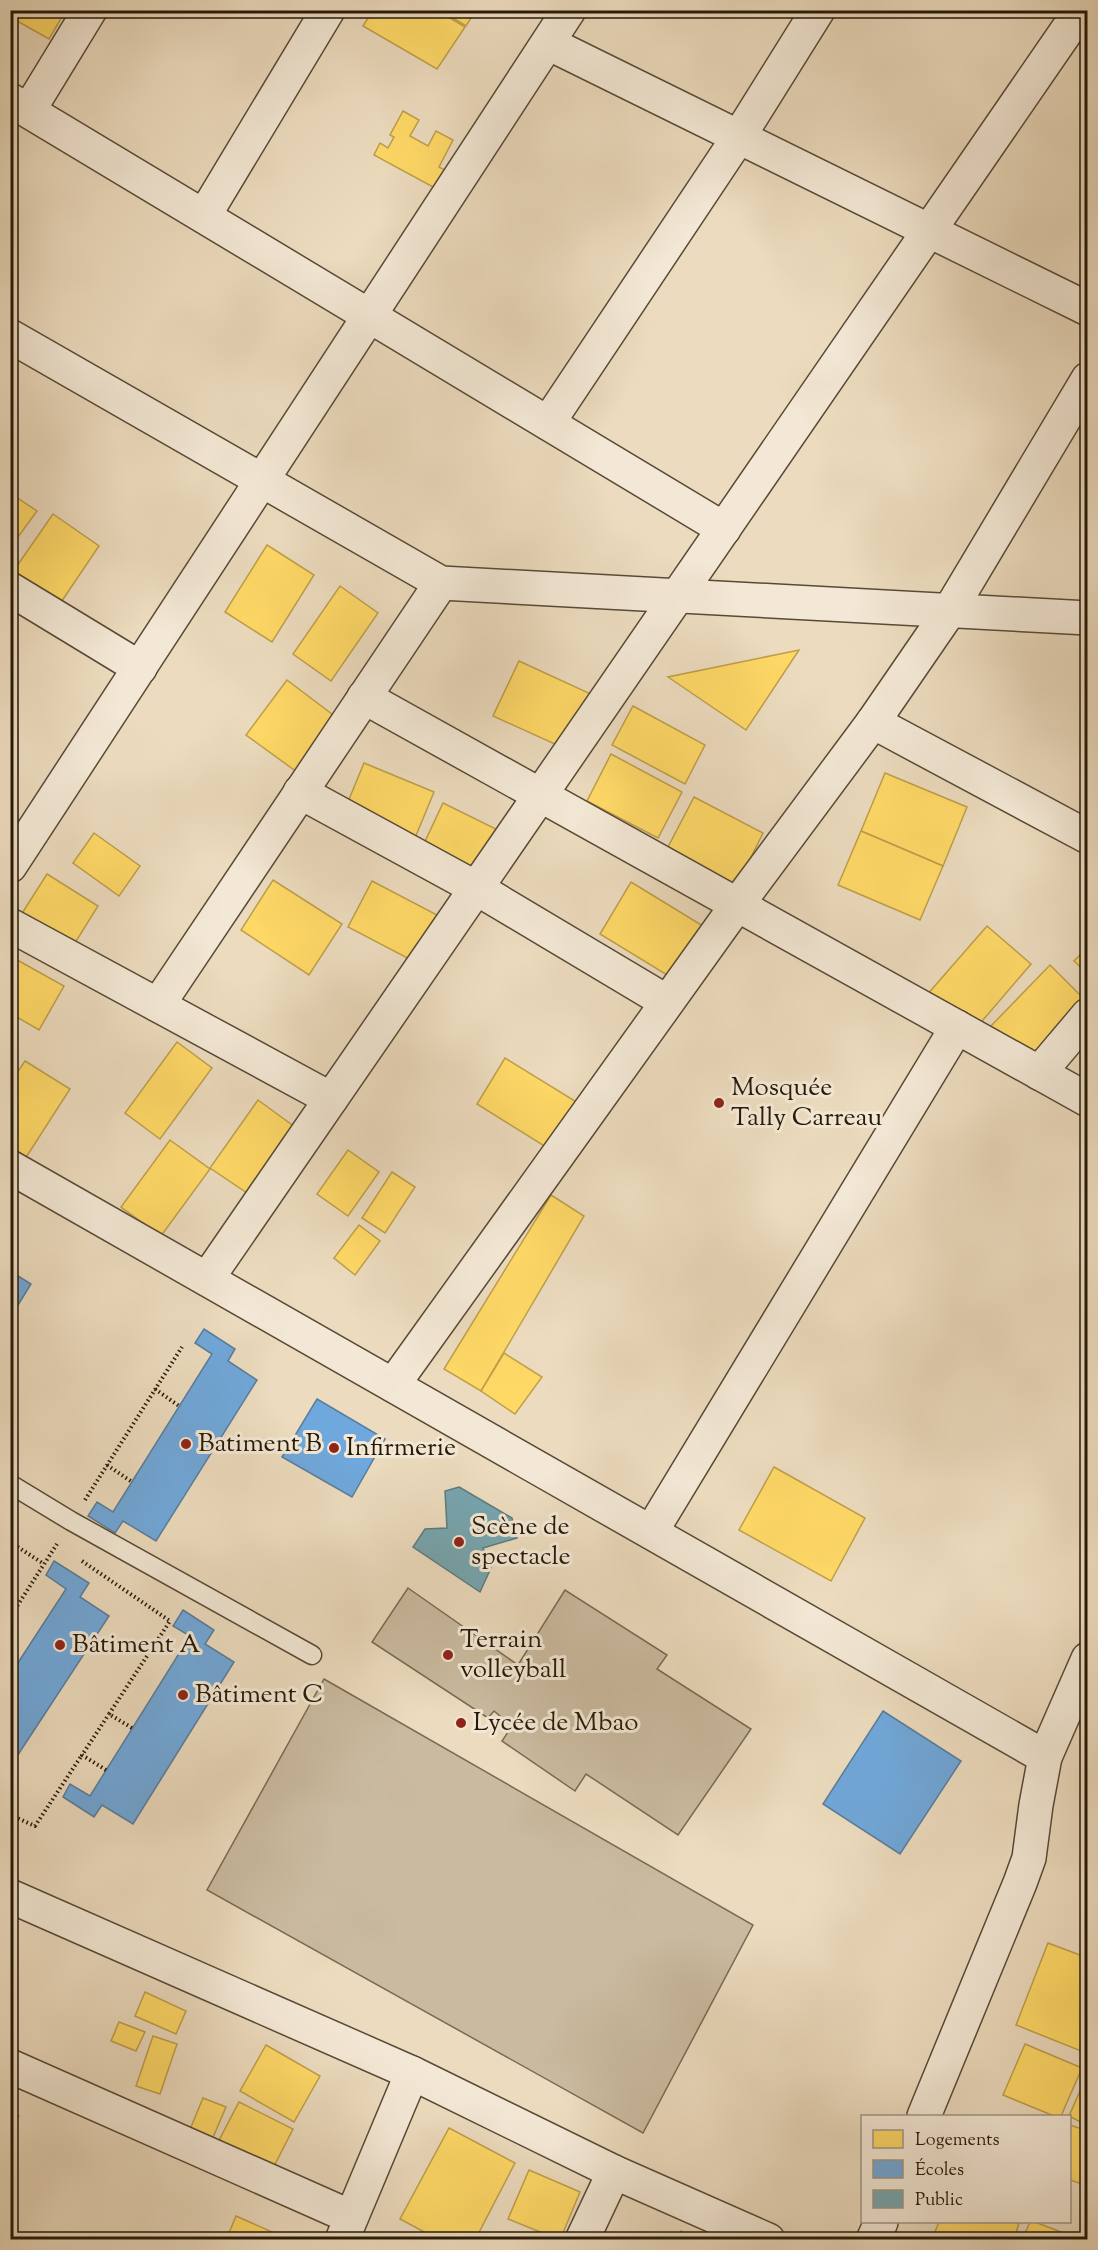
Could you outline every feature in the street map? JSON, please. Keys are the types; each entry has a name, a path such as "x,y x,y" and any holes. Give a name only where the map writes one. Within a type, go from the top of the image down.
{"street":[{"path":"90,10 20,105 724,529"},
{"path":"204,216 328,10"},
{"path":"10,866 569,10"},
{"path":"548,423 738,138 818,10"},
{"path":"207,1279 1081,10"},
{"path":"548,43 1088,309"},
{"path":"10,336 441,583 1088,618"},
{"path":"393,1385 737,905 873,722 950,610 1088,379"},
{"path":"158,1005 441,583"},
{"path":"10,589 140,668"},
{"path":"364,697 1088,1100"},
{"path":"873,722 1088,837"},
{"path":"300,792 476,888 667,1002"},
{"path":"10,925 331,1099"},
{"path":"1039,1073 1088,1015"},
{"path":"651,1532 957,1027"},
{"path":"10,1167 1045,1757"},
{"path":"924,2115 1029,1858 1045,1757 1086,1664"},
{"path":"12,1902 412,2073 614,2172 768,2240"},
{"path":"10,2066 346,2228 412,2073"},
{"path":"582,2240 614,2172"},
{"path":"873,2240 880,2223"}],"lane":[{"path":"10,1484 71,1521 312,1655"}],"path":[{"path":"10,1617 182,1347"},
{"path":"155,1389 179,1406"},
{"path":"107,1465 132,1482"},
{"path":"10,1542 44,1564"},
{"path":"57,1544 66,1550"},
{"path":"10,1815 35,1826 170,1621 75,1556"},
{"path":"109,1713 132,1728"},
{"path":"82,1755 106,1770"}],"shaded area":[{"path":"408,1588 518,1665 565,1590 667,1655 657,1669 751,1729 678,1835 586,1774 575,1791 502,1741 512,1726 494,1711 488,1718 372,1642"},
{"path":"324,1679 753,1925 643,2133 207,1890"}],"building: Logements":[{"path":"10,10 66,10 49,39 10,17"},
{"path":"373,10 437,10 465,27 437,69 363,26"},
{"path":"440,10 476,10 466,26"},
{"path":"403,111 419,120 410,136 428,146 436,131 453,140 439,167 454,175 444,193 374,155 380,143 388,148 394,137 390,135"},
{"path":"10,493 37,511 10,548"},
{"path":"53,514 99,546 53,614 10,576"},
{"path":"267,545 314,575 272,642 225,612"},
{"path":"340,586 378,613 331,681 293,654"},
{"path":"799,650 746,730 668,677"},
{"path":"519,661 593,695 568,750 493,716"},
{"path":"287,680 341,721 301,775 246,735"},
{"path":"633,706 705,745 685,784 612,745"},
{"path":"611,754 682,792 658,838 587,801"},
{"path":"364,763 434,792 415,838 345,809"},
{"path":"885,773 967,807 943,866 861,831"},
{"path":"694,797 763,833 736,887 666,851"},
{"path":"443,803 502,832 481,876 422,848"},
{"path":"861,831 943,866 920,920 838,885"},
{"path":"94,833 140,866 119,896 73,863"},
{"path":"47,874 98,906 70,951 19,918"},
{"path":"273,880 342,924 309,975 241,930"},
{"path":"372,881 439,916 415,962 348,927"},
{"path":"631,882 703,926 672,978 600,934"},
{"path":"987,926 1031,964 971,1034 926,996"},
{"path":"1088,947 1088,974 1074,961"},
{"path":"10,956 64,986 39,1030 10,1013"},
{"path":"1050,965 1086,1001 1026,1062 990,1027"},
{"path":"177,1042 212,1068 160,1139 125,1113"},
{"path":"505,1058 583,1106 554,1152 477,1104"},
{"path":"25,1061 70,1089 25,1159 10,1150 10,1083"},
{"path":"258,1100 299,1130 253,1197 210,1168"},
{"path":"170,1140 210,1169 161,1236 121,1207"},
{"path":"348,1150 379,1172 348,1216 317,1194"},
{"path":"392,1172 415,1187 385,1233 362,1218"},
{"path":"551,1195 584,1216 481,1391 444,1369"},
{"path":"359,1225 380,1241 355,1275 334,1258"},
{"path":"504,1353 542,1377 515,1414 481,1391"},
{"path":"774,1467 865,1518 831,1581 739,1530"},
{"path":"1048,1943 1088,1958 1086,2053 1016,2025"},
{"path":"145,1992 186,2011 176,2034 135,2016"},
{"path":"119,2022 145,2032 136,2051 111,2041"},
{"path":"153,2036 177,2044 160,2094 136,2086"},
{"path":"1025,2044 1082,2068 1061,2115 1052,2115 1003,2095"},
{"path":"266,2045 320,2076 294,2122 240,2091"},
{"path":"1088,2073 1088,2126 1069,2115"},
{"path":"203,2098 226,2107 208,2149 186,2139"},
{"path":"239,2102 293,2129 269,2176 215,2148"},
{"path":"10,2112 19,2116 10,2135"},
{"path":"1071,2125 1088,2131 1088,2186 1071,2180"},
{"path":"449,2128 515,2163 475,2240 439,2240 400,2219"},
{"path":"529,2170 580,2192 560,2240 508,2219"},
{"path":"236,2216 290,2240 226,2240"},
{"path":"939,2223 1019,2223 1014,2240 949,2240 934,2234"},
{"path":"1030,2223 1038,2223 1082,2240 1022,2240"},
{"path":"681,2231 695,2240 676,2240"}],"building: Écoles":[{"path":"10,1271 31,1284 10,1318"},
{"name":"Batiment B","path":"204,1329 235,1349 228,1361 257,1380 156,1541 123,1521 115,1533 88,1516 97,1502 113,1512 212,1354 195,1343"},
{"name":"Infirmerie","path":"317,1399 385,1439 352,1497 282,1457"},
{"name":"Bâtiment A","path":"54,1561 89,1583 80,1597 109,1616 10,1767 10,1675 66,1589 46,1575"},
{"name":"Bâtiment C","path":"183,1610 214,1630 205,1644 234,1662 133,1824 102,1805 94,1817 63,1797 70,1784 90,1796 190,1636 173,1626"},
{"path":"883,1711 961,1761 900,1854 823,1804"}],"building: Public":[{"name":"Scène de spectacle","path":"459,1487 512,1518 517,1538 483,1548 491,1568 480,1592 413,1547 425,1529 447,1528 445,1491"}],"place":[{"name":"Mosquée Tally Carreau","path":"719,1103"},
{"name":"Batiment B","path":"186,1444"},
{"name":"Infirmerie","path":"334,1448"},
{"name":"Scène de spectacle","path":"459,1542"},
{"name":"Bâtiment A","path":"60,1645"},
{"name":"Terrain volleyball","path":"448,1655"},
{"name":"Bâtiment C","path":"183,1695"},
{"name":"Lycée de Mbao","path":"461,1723"}]}
